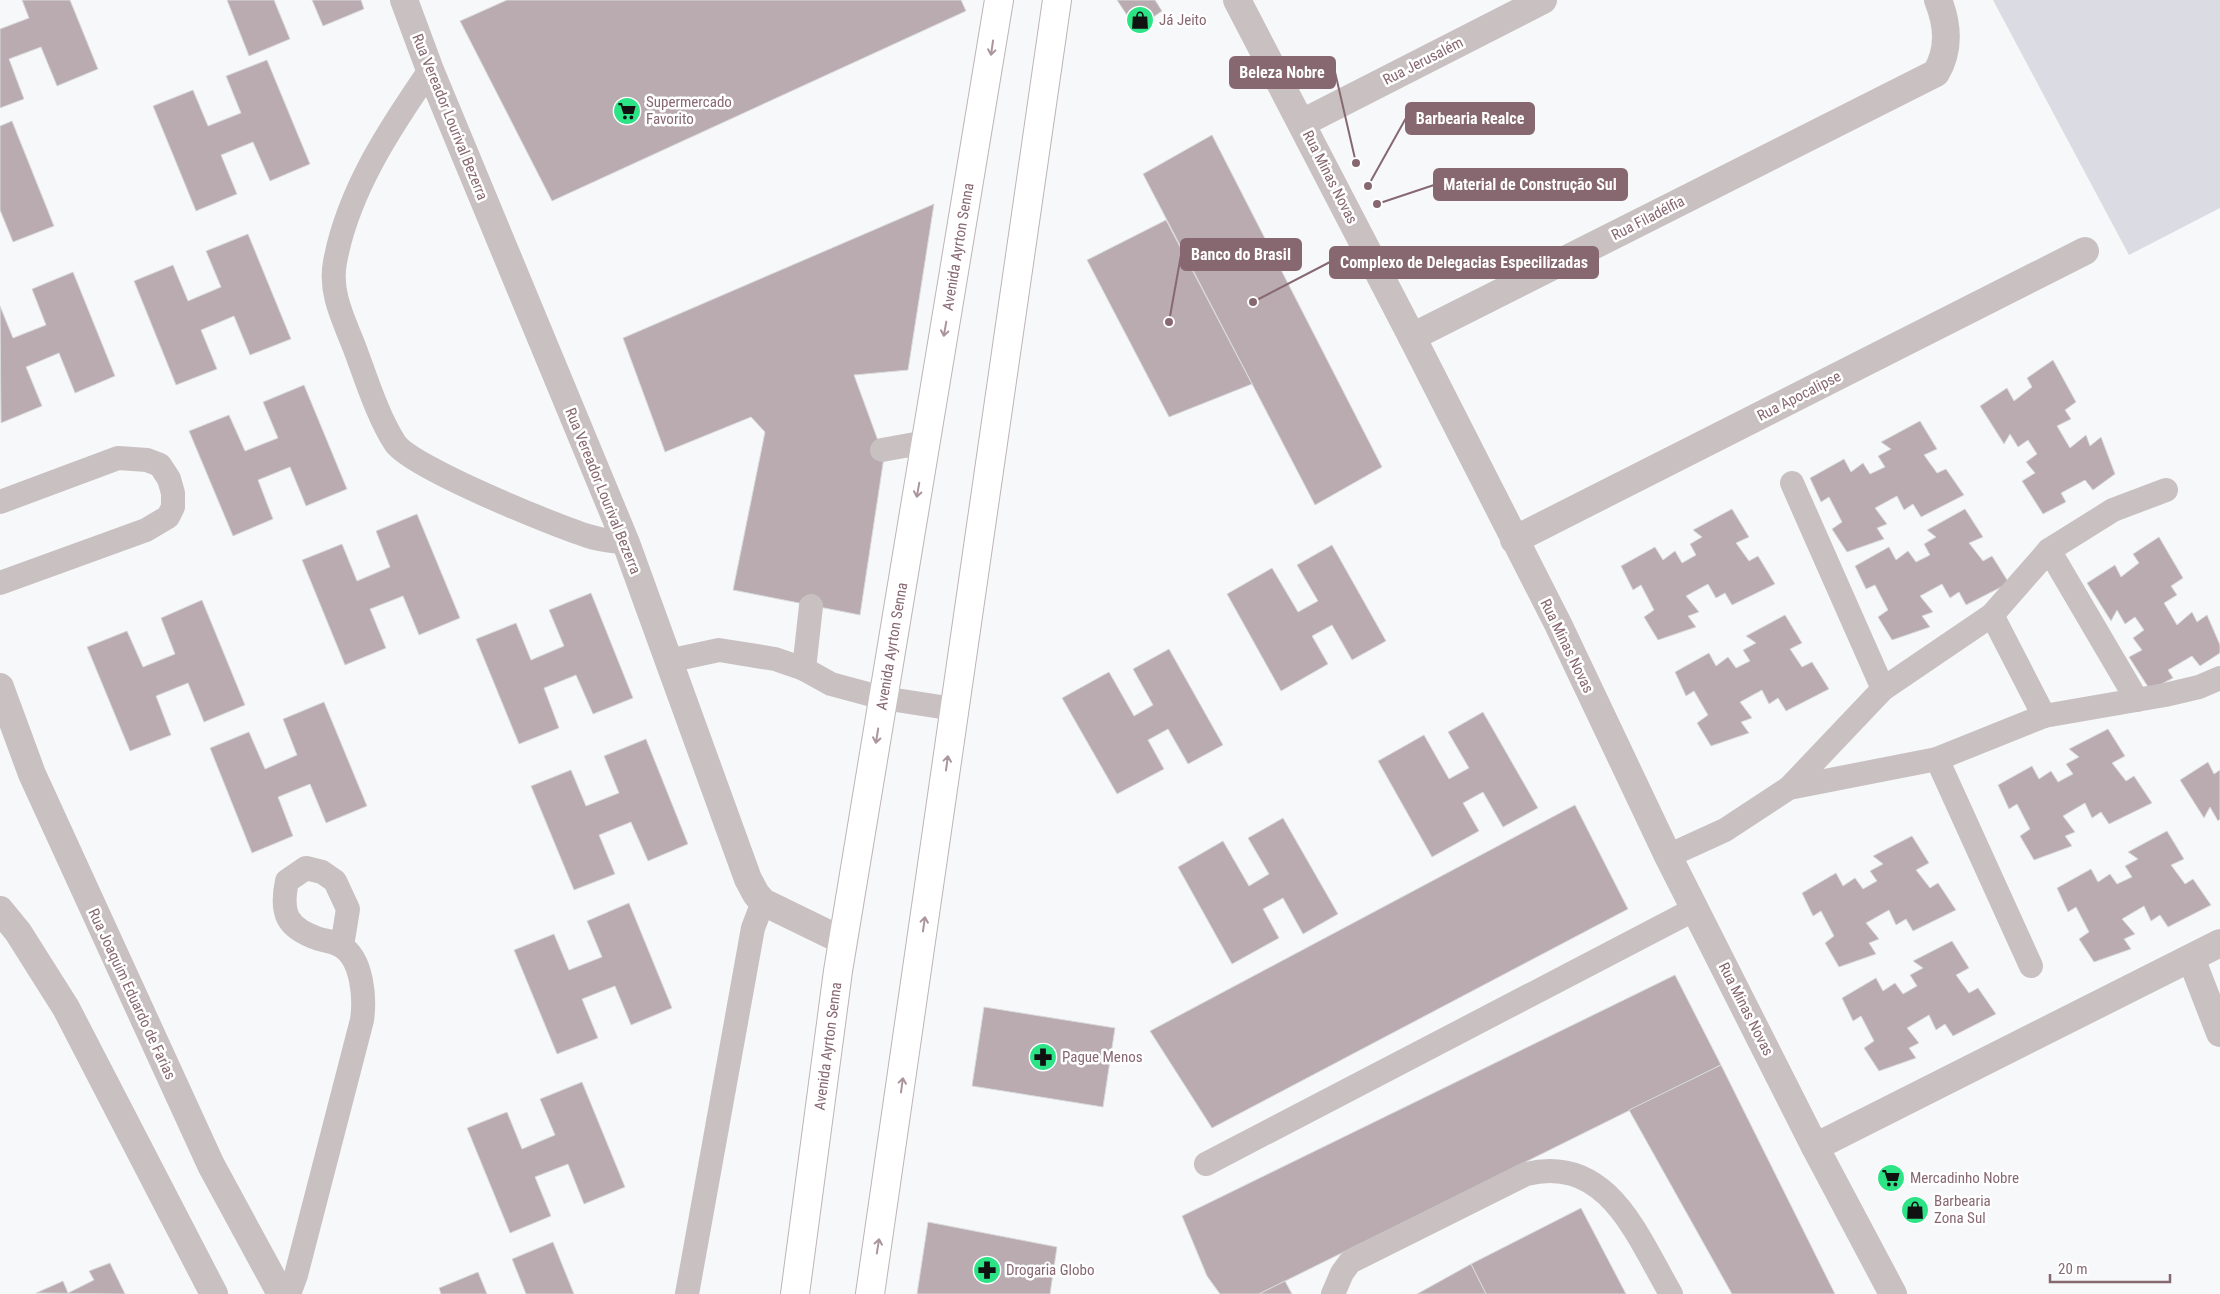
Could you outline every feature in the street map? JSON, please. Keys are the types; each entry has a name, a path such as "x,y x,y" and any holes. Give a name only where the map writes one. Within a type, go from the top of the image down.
{"main road":[{"name":"Avenida Ayrton Senna","path":"795,1294 843,941 1000,0"},
{"path":"870,1294 1057,0"}],"street":[{"name":"Rua Vereador Lourival Bezerra","path":"404,0 430,70 626,543 730,832 748,879 763,902"},
{"name":"Rua Minas Novas","path":"1237,0 1302,123 1558,624 1668,856 1815,1147 1893,1294"},
{"name":"Rua Jerusalém","path":"1302,123 1543,0"},
{"name":"Rua Filadélfia","path":"1412,337 1936,73 1942,62 1947,43 1945,18 1938,0"},
{"name":"Rua Apocalipse","path":"1514,540 2085,251"},
{"name":"Rua Joaquim Eduardo de Farias","path":"0,687 32,774 207,1156 281,1294"},
{"path":"763,902 843,941"},
{"path":"0,910 18,932 66,1008 214,1294"},
{"path":"1815,1147 2220,943"},
{"path":"2191,958 2220,1033"}],"lane":[{"path":"430,70 386,137 346,216 334,264 334,297 374,397 395,444 414,460 473,489 589,536 626,543"},
{"path":"882,450 926,442"},
{"path":"0,502 118,458 147,460 160,465 169,479 174,506 168,517 146,530 0,582"},
{"path":"1792,483 1883,689"},
{"path":"1668,856 1725,830 1789,788 1883,689 1992,615 2049,550 2113,510 2166,490"},
{"path":"2049,550 2137,700"},
{"path":"804,669 811,606"},
{"path":"1992,615 2044,716"},
{"path":"668,661 719,650 775,659 804,669 831,684 883,698 954,709"},
{"path":"1789,788 1937,759 2044,716 2199,687 2220,678"},
{"path":"1937,759 2031,966"},
{"path":"687,1294 753,928 763,902"},
{"path":"1206,1164 1696,909"},
{"path":"289,1294 296,1275 362,1020 365,999 362,980 352,958 342,946"},
{"path":"1333,1294 1342,1273 1350,1262 1526,1174 1542,1170 1580,1175 1598,1185 1616,1202 1670,1294"}],"shaded area":[{"path":"1993,0 2220,0 2220,208 2129,255"}],"building":[{"path":"22,0 70,0 98,69 57,86 41,47 9,59 24,99 0,108 0,29 29,18"},
{"path":"227,0 274,0 290,39 249,56"},
{"path":"312,0 361,0 364,9 323,26"},
{"name":"Supermercado Favorito","path":"507,0 961,0 966,11 552,201 460,21"},
{"name":"Já Jeito","path":"1117,0 1155,0 1162,11 1136,29"},
{"path":"267,60 310,164 270,181 253,142 221,155 237,194 196,211 153,106 193,90 208,126 241,113 226,76"},
{"path":"12,121 54,226 13,242 0,210 0,126"},
{"path":"1212,135 1382,467 1315,505 1143,174"},
{"path":"934,204 908,370 854,375 884,457 860,615 733,590 765,432 751,417 665,452 623,338"},
{"path":"1166,220 1252,384 1169,417 1087,260"},
{"path":"248,234 291,339 250,355 234,316 201,330 217,369 176,385 134,281 173,265 188,301 221,287 206,251"},
{"path":"73,272 115,376 75,393 59,353 26,367 42,406 1,423 0,306 13,338 46,325 32,289"},
{"path":"2053,360 2076,402 2065,410 2071,419 2057,426 2070,448 2086,435 2090,446 2101,437 2115,474 2093,490 2085,480 2061,493 2066,502 2043,514 2022,481 2035,473 2026,462 2037,454 2028,440 2018,447 2010,434 2004,444 1980,406 2007,388 2014,401 2032,387 2027,378"},
{"path":"304,385 347,489 306,506 290,467 258,480 273,519 233,536 189,431 229,415 245,451 278,438 263,402"},
{"path":"1920,421 1937,449 1924,455 1937,473 1946,469 1964,495 1921,517 1913,504 1904,510 1897,496 1875,508 1887,524 1877,528 1884,539 1847,552 1832,529 1842,522 1829,497 1821,502 1810,478 1844,459 1851,472 1863,463 1870,474 1885,467 1878,456 1891,449 1881,442"},
{"path":"1732,509 1749,537 1736,543 1749,561 1758,556 1775,584 1732,605 1725,593 1716,598 1708,584 1686,596 1699,612 1688,616 1696,627 1658,640 1644,617 1654,610 1641,585 1633,590 1621,566 1655,547 1663,560 1675,551 1682,563 1696,555 1690,544 1702,537 1693,530"},
{"path":"1965,509 1983,537 1969,543 1983,561 1992,556 2009,583 1966,605 1959,592 1950,598 1942,584 1920,596 1933,612 1922,616 1930,627 1892,640 1878,617 1888,610 1875,585 1866,589 1855,566 1889,547 1896,560 1908,551 1916,562 1930,555 1924,544 1936,537 1927,530"},
{"path":"417,514 460,618 419,635 403,596 370,609 386,648 345,665 302,560 342,544 357,581 390,567 376,531"},
{"path":"2159,537 2183,578 2171,586 2177,595 2164,603 2177,625 2192,612 2197,622 2207,615 2220,645 2220,653 2200,666 2192,656 2168,670 2173,678 2150,690 2129,657 2142,650 2133,638 2144,630 2135,617 2125,624 2117,610 2111,621 2087,583 2115,565 2121,577 2139,563 2133,554"},
{"path":"1332,545 1386,641 1352,660 1332,625 1312,636 1328,664 1281,691 1227,594 1272,568 1298,612 1318,601 1297,565"},
{"path":"591,593 633,698 593,714 576,675 544,688 559,728 519,744 476,639 516,623 531,660 564,646 549,610"},
{"path":"202,600 245,705 204,722 188,683 156,696 171,735 130,751 87,647 127,631 143,667 175,654 161,618"},
{"path":"1785,615 1802,643 1790,649 1802,667 1812,662 1829,689 1786,711 1778,698 1769,704 1762,690 1740,702 1752,718 1741,722 1749,733 1711,746 1697,723 1708,715 1694,691 1686,696 1675,672 1709,653 1716,666 1728,657 1736,668 1750,661 1743,650 1756,643 1746,636"},
{"path":"1169,649 1223,745 1188,764 1168,729 1148,740 1164,769 1117,794 1062,698 1109,672 1134,716 1153,705 1133,669"},
{"path":"324,702 367,806 326,823 310,784 278,797 293,836 252,853 210,748 249,732 265,769 297,755 283,719"},
{"path":"1483,712 1538,808 1503,827 1483,792 1463,803 1479,831 1432,857 1378,761 1424,735 1449,779 1469,768 1448,732"},
{"path":"2108,729 2125,756 2112,763 2126,781 2134,776 2152,803 2109,824 2101,812 2092,818 2085,803 2063,816 2075,832 2065,836 2072,846 2034,860 2020,836 2030,829 2017,804 2009,809 1998,785 2032,766 2039,779 2051,771 2058,782 2073,774 2066,764 2079,757 2069,749"},
{"path":"646,739 688,844 648,861 631,822 599,835 615,874 574,890 531,786 571,770 586,806 619,793 604,756"},
{"path":"2208,762 2214,774 2220,770 2220,819 2218,821 2210,807 2204,818 2180,780"},
{"path":"1575,805 1628,909 1212,1128 1150,1031"},
{"path":"1283,818 1338,914 1303,934 1283,898 1263,909 1279,938 1232,964 1178,867 1223,841 1249,886 1269,874 1248,838"},
{"path":"2167,831 2184,859 2171,865 2185,884 2193,879 2211,905 2168,927 2160,915 2151,921 2144,906 2122,919 2135,934 2124,939 2131,949 2094,962 2079,939 2089,932 2076,907 2068,912 2057,888 2091,869 2098,882 2110,874 2117,884 2132,877 2125,866 2138,859 2128,852"},
{"path":"1912,836 1929,863 1916,870 1930,888 1938,883 1956,910 1913,931 1906,919 1896,925 1889,910 1866,923 1879,939 1869,943 1876,954 1839,967 1825,943 1834,936 1821,911 1813,916 1802,893 1836,873 1843,886 1855,878 1863,889 1877,881 1870,871 1883,864 1873,856"},
{"path":"629,903 672,1008 631,1025 615,986 582,999 598,1038 557,1054 514,950 554,934 569,970 602,957 587,921"},
{"path":"1952,941 1969,968 1956,975 1969,993 1978,988 1996,1014 1953,1036 1945,1024 1936,1030 1929,1015 1907,1028 1919,1043 1909,1048 1916,1058 1879,1071 1864,1048 1874,1041 1861,1016 1853,1021 1842,998 1876,978 1883,991 1895,983 1903,994 1917,986 1910,975 1923,968 1913,961"},
{"path":"1675,975 1721,1065 1259,1294 1220,1294 1207,1276 1182,1216"},
{"name":"Pague Menos","path":"984,1007 1115,1028 1103,1107 972,1086"},
{"path":"1721,1065 1835,1294 1732,1294 1629,1110"},
{"path":"582,1082 625,1187 584,1204 568,1164 535,1177 551,1216 510,1233 467,1128 507,1112 522,1149 555,1135 540,1099"},
{"path":"1581,1208 1626,1294 1486,1294 1471,1264"},
{"name":"Drogaria Globo","path":"928,1222 1057,1247 1050,1294 917,1294"},
{"path":"553,1242 574,1294 526,1294 512,1259"},
{"path":"110,1263 125,1294 36,1293 63,1281 68,1293 94,1280 89,1271"},
{"path":"1471,1264 1486,1294 1417,1294"},
{"path":"478,1272 487,1294 441,1294 439,1288"},
{"path":"1285,1281 1292,1294 1259,1294"}],"place":[{"name":"Já Jeito","path":"1140,20"},
{"name":"Supermercado Favorito","path":"627,111"},
{"name":"Beleza Nobre","path":"1356,163"},
{"name":"Barbearia Realce","path":"1368,186"},
{"name":"Material de Construção Sul","path":"1377,204"},
{"name":"Complexo de Delegacias Especilizadas","path":"1253,302"},
{"name":"Banco do Brasil","path":"1169,322"},
{"name":"Pague Menos","path":"1043,1057"},
{"name":"Mercadinho Nobre","path":"1891,1178"},
{"name":"Barbearia Zona Sul","path":"1915,1210"},
{"name":"Drogaria Globo","path":"987,1270"}]}
